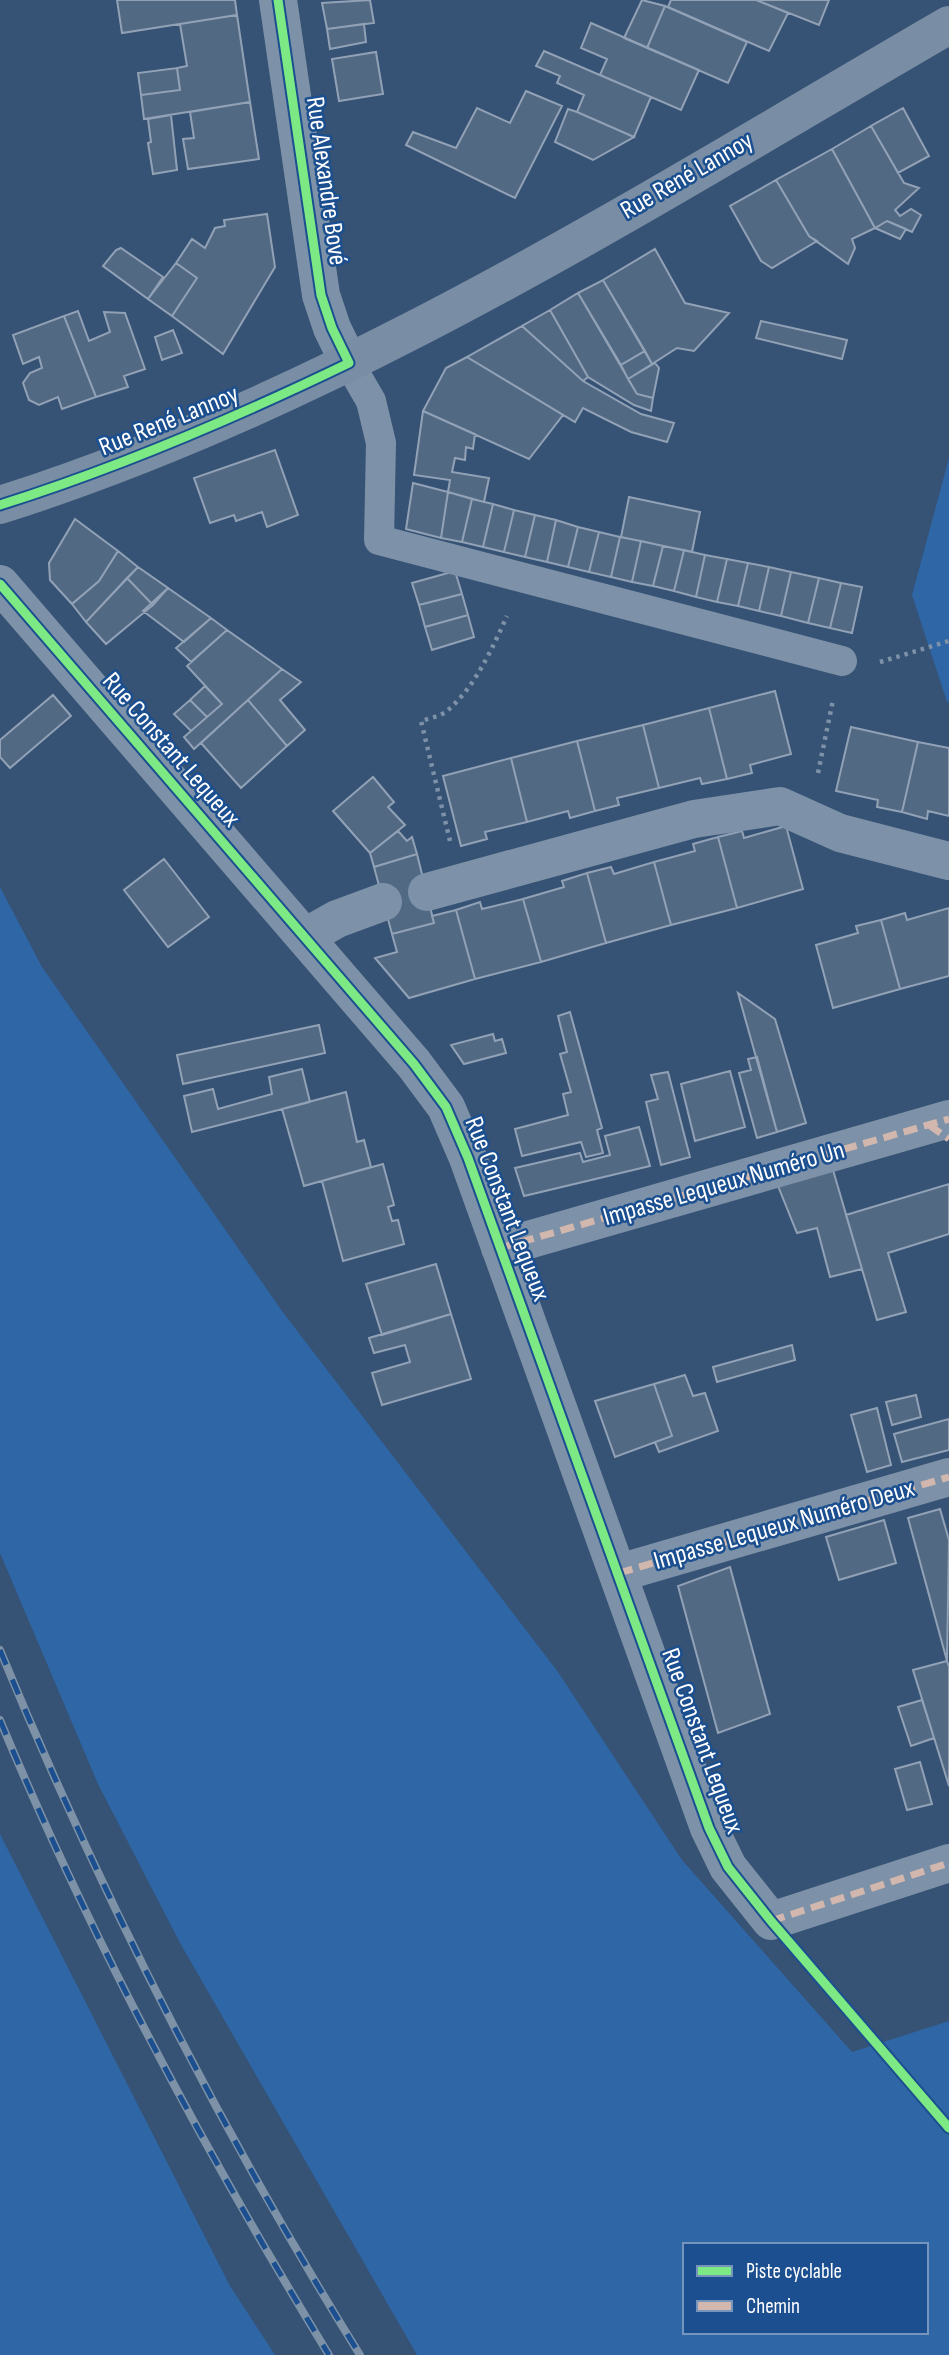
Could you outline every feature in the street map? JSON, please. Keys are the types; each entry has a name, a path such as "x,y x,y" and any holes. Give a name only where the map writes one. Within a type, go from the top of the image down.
{"street":[{"name":"Rue Alexandre Bové","path":"278,0 321,295 332,328 349,363"},
{"name":"Rue René Lannoy","path":"0,505 71,483 191,437 349,363 475,299 949,25"},
{"name":"Rue Constant Lequeux","path":"0,584 414,1064 446,1107 468,1158 709,1828 728,1867 771,1921 949,1863"},
{"path":"443,888 694,819 780,806 840,833 949,861"},
{"path":"305,937 337,919 383,902"},
{"name":"Impasse Lequeux Numéro Un","path":"500,1248 949,1119"},
{"name":"Impasse Lequeux Numéro Deux","path":"619,1573 949,1477"}],"lane":[{"path":"349,363 371,401 381,443 379,540 842,661"}],"path":[{"path":"443,888 421,721 446,713 463,694 488,659 525,577"},
{"path":"808,819 842,661 870,665 949,641"}],"shaded area":[{"path":"949,458 949,701 947,702 912,595"},
{"path":"0,887 42,967 282,1311 558,1672 682,1860 852,2052 949,2021 949,2355 417,2355 180,1943 98,1784 0,1553"},
{"path":"0,1834 230,2286 275,2355 0,2355"}],"building":[{"path":"117,0 235,0 237,15 122,33"},
{"path":"370,0 374,23 327,29 322,3"},
{"path":"642,0 665,6 647,48 624,38"},
{"path":"671,0 756,0 788,13 769,51 668,7"},
{"path":"756,0 829,0 819,25"},
{"path":"665,6 747,42 728,83 647,48"},
{"path":"237,15 250,102 144,119 141,95 180,90 177,68 187,66 180,24"},
{"path":"591,23 699,70 681,110 600,75 607,59 581,48"},
{"path":"364,24 366,42 330,49 327,29"},
{"path":"544,51 651,97 634,137 577,112 584,95 557,83 560,76 536,66"},
{"path":"376,52 383,94 339,101 332,59"},
{"path":"177,68 180,90 141,95 138,73"},
{"path":"526,91 562,106 515,198 406,145 413,132 456,148 477,108 510,123"},
{"path":"250,102 259,159 188,169 183,139 194,138 190,112"},
{"path":"903,108 929,156 898,173 871,126"},
{"path":"568,109 634,137 593,160 555,142"},
{"path":"171,115 177,170 153,174 148,143 151,142 148,119"},
{"path":"871,126 904,183 919,188 895,210 900,216 911,209 921,215 912,232 887,221 875,228 832,149"},
{"path":"832,149 875,228 852,239 855,248 848,264 809,236 776,180"},
{"path":"776,180 809,236 817,241 772,268 761,261 730,206"},
{"path":"267,214 275,267 223,354 172,316 197,278 176,263 192,239 205,248 215,228 225,226 224,220"},
{"path":"887,221 906,229 900,239 875,228"},
{"path":"121,248 163,277 148,299 103,266 116,250"},
{"path":"655,249 685,303 729,313 694,351 677,348 652,364 603,280"},
{"path":"176,263 197,278 172,316 148,299"},
{"path":"603,280 645,351 621,365 578,293"},
{"path":"578,293 637,394 653,398 651,411 634,405 588,377 550,310"},
{"path":"550,310 588,377 583,381 522,326"},
{"path":"78,311 89,341 110,332 104,312 125,313 145,369 124,376 128,387 96,397 64,316"},
{"path":"64,316 96,397 62,409 58,397 39,405 29,400 23,383 30,373 42,368 39,357 23,364 13,335"},
{"path":"761,321 847,340 842,359 756,338"},
{"path":"522,326 583,381 641,414 674,423 667,442 631,432 583,408 575,422 467,357"},
{"path":"173,330 182,353 162,360 155,337"},
{"path":"645,351 652,364 628,379 621,365"},
{"path":"467,357 563,415 529,459 423,411 446,368"},
{"path":"655,363 659,368 653,398 637,394 628,379"},
{"path":"423,411 475,434 473,449 466,447 465,460 455,458 452,472 489,478 484,502 448,492 450,480 414,475"},
{"path":"275,450 298,515 267,527 262,512 236,521 234,515 210,523 194,478"},
{"path":"413,483 448,492 441,538 406,529"},
{"path":"448,492 472,499 462,542 441,538"},
{"path":"629,497 700,512 692,552 621,537"},
{"path":"472,499 493,504 483,547 462,542"},
{"path":"493,504 514,510 504,552 483,547"},
{"path":"514,510 535,515 525,557 504,552"},
{"path":"535,515 556,520 547,562 525,557"},
{"path":"75,519 118,551 99,581 72,604 50,580 49,563"},
{"path":"556,520 578,527 568,567 547,562"},
{"path":"578,527 599,532 589,572 568,567"},
{"path":"599,532 620,537 611,577 589,572"},
{"path":"620,537 641,541 632,582 611,577"},
{"path":"641,541 663,546 653,586 632,582"},
{"path":"663,546 684,550 674,591 653,586"},
{"path":"684,550 705,555 696,597 674,591"},
{"path":"118,551 138,567 86,622 72,604 99,581"},
{"path":"705,555 727,559 717,602 696,597"},
{"path":"727,559 748,563 738,606 717,602"},
{"path":"748,563 769,567 759,611 738,606"},
{"path":"138,567 168,588 153,605 127,578"},
{"path":"769,567 791,572 781,616 759,611"},
{"path":"455,571 462,594 419,605 412,583"},
{"path":"791,572 819,578 808,623 781,616"},
{"path":"127,578 153,605 106,644 86,622"},
{"path":"819,578 841,583 830,628 808,623"},
{"path":"841,583 862,587 852,633 830,628"},
{"path":"168,588 211,618 184,642 143,611"},
{"path":"462,594 468,615 425,627 419,605"},
{"path":"468,615 474,637 432,650 425,627"},
{"path":"211,618 227,630 191,662 176,648"},
{"path":"227,630 282,669 194,749 184,737 222,704 187,666"},
{"path":"282,669 301,682 280,700 305,730 287,746 248,700"},
{"path":"205,686 222,704 207,717 190,700"},
{"path":"775,691 791,754 750,765 752,773 727,779 709,708"},
{"path":"53,695 71,716 10,768 0,757 0,740"},
{"path":"190,700 207,717 191,731 174,714"},
{"path":"248,700 287,746 241,788 201,743"},
{"path":"709,708 727,779 702,784 700,778 659,788 643,725"},
{"path":"643,725 659,788 617,798 619,805 595,811 577,741"},
{"path":"851,727 918,742 902,812 877,807 878,800 836,791"},
{"path":"577,741 595,811 570,818 568,811 527,822 511,758"},
{"path":"918,742 949,748 949,816 928,811 927,819 902,812"},
{"path":"511,758 527,822 485,832 487,839 461,846 443,776"},
{"path":"373,777 394,802 388,807 405,825 370,853 333,811"},
{"path":"786,826 803,889 737,908 718,837 742,831 744,838"},
{"path":"398,831 407,841 412,837 417,854 374,867 370,853"},
{"path":"718,837 737,908 671,925 654,862 695,851 693,844"},
{"path":"417,854 434,923 392,934 374,867"},
{"path":"164,859 209,917 168,947 124,890"},
{"path":"654,862 671,925 606,943 587,873 611,867 614,874"},
{"path":"587,873 606,943 541,962 523,899 564,887 562,881"},
{"path":"523,899 541,962 475,979 456,910 480,902 482,909"},
{"path":"949,908 949,976 900,989 881,920 905,913 907,920"},
{"path":"456,910 475,979 409,998 375,958 397,952 392,934 434,923 432,916"},
{"path":"881,920 900,989 833,1008 816,945 858,933 856,926"},
{"path":"738,993 775,1019 806,1123 777,1132"},
{"path":"570,1012 602,1128 597,1130 603,1153 586,1157 581,1142 522,1156 515,1129 568,1115 563,1094 571,1092 560,1054 567,1052 558,1016"},
{"path":"319,1025 325,1053 183,1084 177,1055"},
{"path":"493,1034 495,1041 502,1039 506,1053 464,1064 451,1045"},
{"path":"757,1057 777,1132 757,1138 739,1073 751,1070 748,1059"},
{"path":"302,1069 310,1102 192,1132 184,1096 213,1089 218,1109 272,1094 269,1077"},
{"path":"730,1071 745,1127 695,1141 681,1084"},
{"path":"668,1072 690,1157 661,1165 646,1102 658,1099 651,1075"},
{"path":"346,1092 357,1142 364,1140 371,1167 304,1186 282,1109"},
{"path":"639,1127 650,1166 524,1196 515,1168 580,1153 583,1162 610,1155 605,1136"},
{"path":"383,1164 394,1205 388,1207 392,1221 398,1220 404,1244 343,1261 322,1181"},
{"path":"833,1170 862,1269 830,1277 817,1228 797,1233 778,1186"},
{"path":"949,1184 949,1234 888,1253 906,1312 877,1320 846,1215"},
{"path":"436,1264 451,1314 382,1335 366,1284"},
{"path":"451,1314 471,1379 382,1405 372,1373 410,1362 405,1345 374,1353 369,1338"},
{"path":"792,1345 795,1360 717,1382 713,1367"},
{"path":"685,1375 693,1396 705,1393 718,1431 659,1452 655,1442 672,1436 654,1384"},
{"path":"654,1384 672,1436 615,1457 595,1401"},
{"path":"916,1395 921,1417 892,1425 886,1402"},
{"path":"877,1408 891,1465 867,1472 851,1415"},
{"path":"949,1419 949,1450 902,1462 894,1434"},
{"path":"940,1509 949,1540 947,1661 908,1518"},
{"path":"884,1520 896,1563 839,1580 826,1537"},
{"path":"730,1567 770,1714 718,1733 678,1586"},
{"path":"947,1661 949,1667 949,1786 913,1670"},
{"path":"922,1700 934,1738 911,1746 898,1707"},
{"path":"920,1762 932,1804 907,1810 895,1769"}],"railway":[{"path":"0,1650 79,1831 165,2010 259,2185 360,2355"},
{"path":"0,1720 72,1883 152,2044 238,2201 329,2355"}],"marked path":[{"path":"500,1248 949,1119"},
{"path":"929,1125 949,1139"},
{"path":"619,1573 949,1477"},
{"path":"771,1921 949,1863"}],"cycle path":[{"path":"0,505 90,475 177,440 349,363 332,328 321,295 278,0"},
{"path":"0,584 414,1064 446,1107 468,1158 709,1828 728,1867 949,2128"}]}
